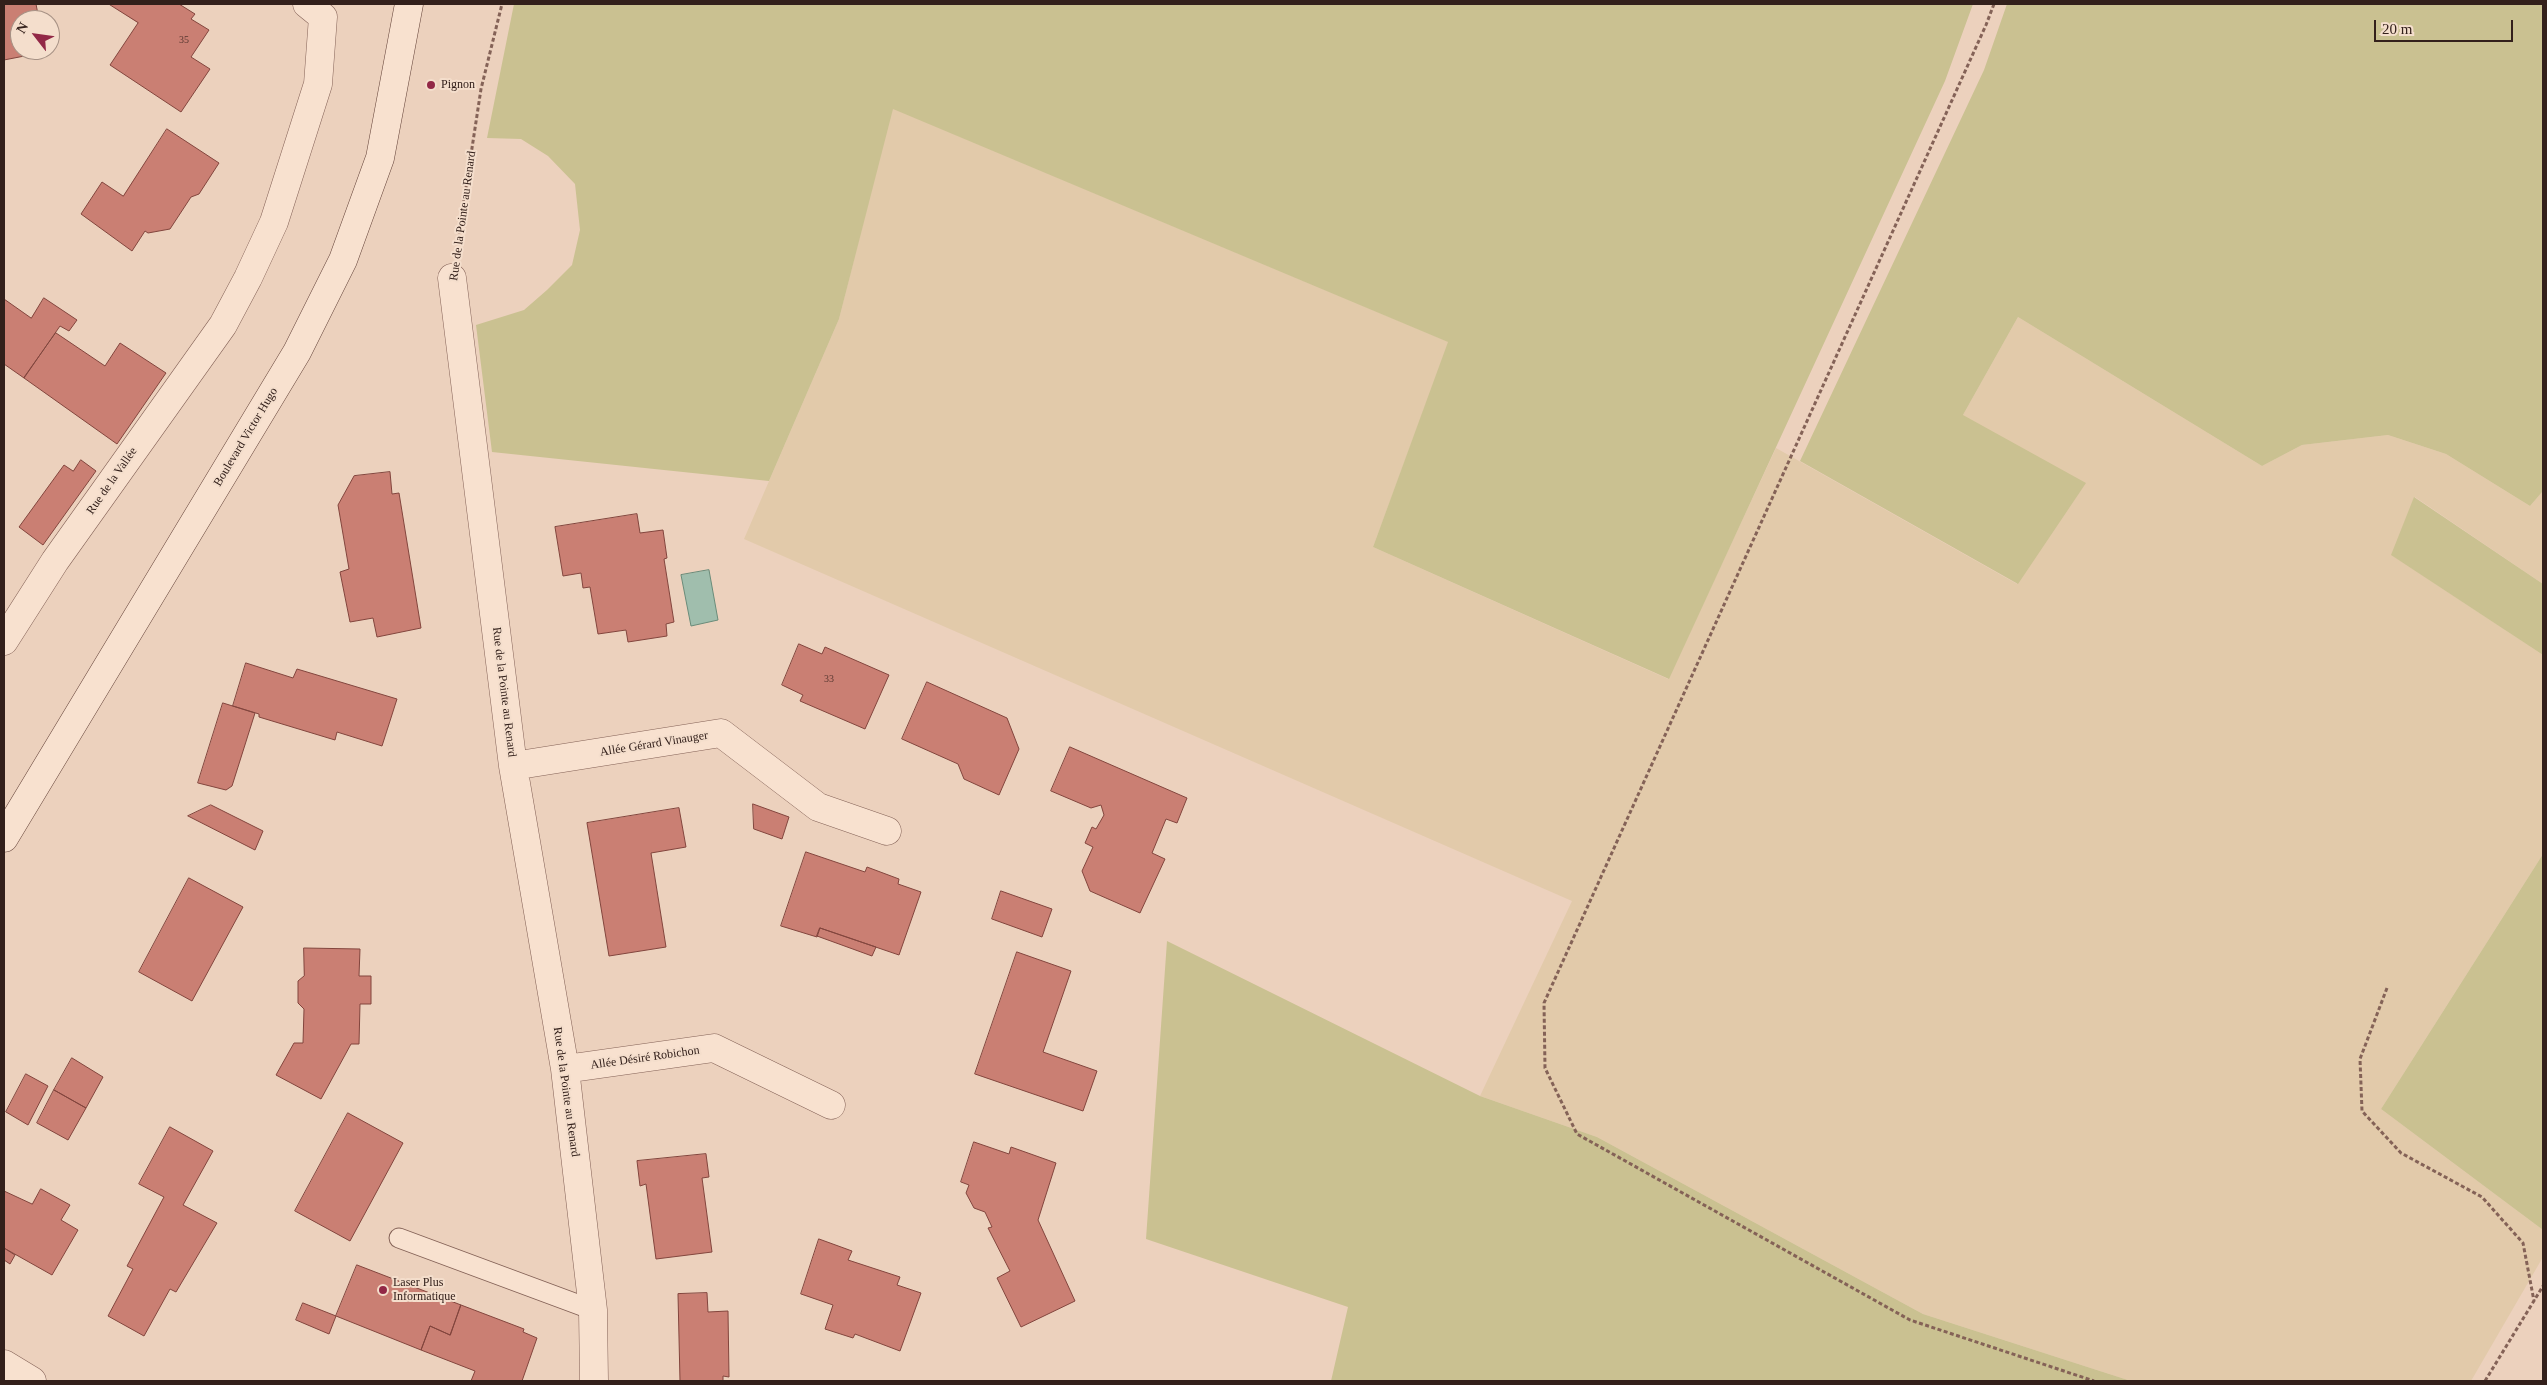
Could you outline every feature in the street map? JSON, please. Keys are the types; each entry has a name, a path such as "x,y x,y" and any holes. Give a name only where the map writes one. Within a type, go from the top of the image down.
{"street":[{"name":"Boulevard Victor Hugo","path":"4,838 297,352 343,260 380,158 410,4"},
{"name":"Rue de la Vallée","path":"4,641 55,561 223,325 274,222 318,84 315,11"},
{"name":"Rue de la Pointe au Renard","path":"452,278 513,766 565,1069 593,1310 594,1381"},
{"name":"Allée Gérard Vinauger","path":"513,766 721,733 818,807 887,831"},
{"name":"Allée Désiré Robichon","path":"565,1069 714,1048 831,1105"},
{"path":"4,1364 32,1381"}],"lane":[{"path":"399,1238 593,1310"}],"path":[{"name":"Rue de la Pointe au Renard","path":"452,278 481,89 502,4"},
{"path":"1994,4 1978,44 1544,1003 1545,1068 1577,1134 1910,1320 2094,1381"},
{"path":"2387,988 2360,1059 2362,1111 2401,1153 2482,1197 2523,1243 2534,1301"},
{"path":"2485,1381 2543,1286"}],"shaded area":[{"path":"514,4 1973,4 1945,81 1669,679 1373,547 1448,342 893,109 839,319 769,481 492,452 476,325 524,310 547,290 572,265 580,230 575,184 548,156 521,139 487,138"},
{"path":"2007,4 2543,4 2543,491 2530,506 2446,454 2388,435 2302,445 2262,466 2018,317 1963,415 2086,483 2018,584 1800,461 1984,70"},
{"path":"892,108 1449,342 1373,547 1668,679 1776,448 2017,584 1963,415 2018,317 2262,466 2302,445 2388,435 2446,454 2530,506 2543,491 2543,584 2415,497 2392,555 2543,655 2543,854 2381,1109 2543,1230 2543,1257 2471,1381 2131,1381 1923,1314 1597,1137 1480,1096 1572,901 744,539 839,319"},
{"path":"2414,497 2543,584 2543,655 2391,555"},
{"path":"709,570 718,620 691,626 681,575"},
{"path":"2543,854 2543,1230 2381,1109"},
{"path":"1167,941 1480,1096 1597,1137 1923,1314 2131,1381 1331,1381 1348,1307 1146,1239"}],"building":[{"path":"4,4 36,4 37,10 10,10 10,59 4,60"},
{"path":"109,4 179,4 195,14 191,19 209,30 191,57 210,69 181,112 110,65 138,23"},
{"path":"167,129 219,163 199,194 191,197 170,229 148,233 145,231 132,251 81,214 102,182 123,196"},
{"path":"44,298 77,320 69,331 60,326 24,378 4,364 4,299 31,318"},
{"path":"56,333 105,366 120,343 166,373 117,444 24,378"},
{"path":"81,460 96,471 43,545 19,527 64,465 73,471"},
{"path":"390,472 392,494 399,493 421,628 377,637 373,618 350,622 340,572 349,569 338,505 354,476"},
{"path":"637,514 640,533 663,530 667,558 664,559 674,622 666,624 667,636 628,642 626,630 598,634 590,587 583,588 581,573 563,576 555,527"},
{"path":"799,644 822,654 825,647 889,675 865,729 800,701 803,695 782,685"},
{"path":"246,663 293,678 297,669 397,699 382,746 337,732 335,740 259,717 259,714 233,706"},
{"path":"927,682 1007,718 1019,749 999,795 964,779 958,764 902,739"},
{"path":"223,703 255,713 232,786 226,790 198,783"},
{"path":"1070,747 1187,798 1177,823 1166,819 1152,853 1165,859 1140,913 1090,891 1082,871 1093,847 1085,843 1092,827 1096,829 1104,815 1101,805 1091,808 1051,791"},
{"path":"753,804 789,817 782,839 754,829"},
{"path":"211,805 263,831 255,850 188,816"},
{"path":"679,808 686,847 651,853 666,947 609,956 587,823"},
{"path":"806,852 865,872 867,867 899,879 898,884 921,892 899,955 820,928 817,937 781,926"},
{"path":"189,878 243,907 192,1001 139,972"},
{"path":"1001,891 1052,909 1042,937 992,919"},
{"path":"820,928 876,947 872,956 817,936"},
{"path":"304,948 360,949 359,976 371,976 371,1004 360,1004 359,1044 351,1044 321,1099 276,1075 294,1043 303,1043 304,1009 298,1003 298,981 304,976"},
{"path":"1017,952 1071,971 1043,1052 1097,1071 1083,1111 975,1074"},
{"path":"72,1058 103,1077 86,1108 54,1090"},
{"path":"26,1074 48,1086 28,1125 6,1112"},
{"path":"54,1090 86,1108 68,1140 37,1123"},
{"path":"348,1113 403,1143 350,1241 295,1211"},
{"path":"170,1127 213,1151 183,1205 217,1223 176,1292 170,1289 144,1336 108,1316 133,1269 127,1266 164,1197 139,1184"},
{"path":"974,1142 1009,1154 1011,1147 1056,1163 1038,1220 1075,1301 1021,1327 997,1278 1010,1271 988,1228 992,1227 985,1212 974,1208 966,1193 969,1185 961,1182"},
{"path":"706,1154 709,1177 702,1178 712,1252 656,1259 646,1184 640,1186 637,1161"},
{"path":"41,1189 70,1205 61,1220 78,1230 52,1275 4,1248 4,1191 32,1204"},
{"path":"819,1239 852,1251 848,1260 900,1277 897,1285 921,1293 900,1351 855,1334 853,1338 825,1329 833,1305 801,1294"},
{"path":"4,1248 15,1255 10,1264 4,1260"},
{"path":"357,1265 461,1305 450,1335 430,1326 421,1350 336,1316"},
{"path":"707,1293 708,1312 728,1311 729,1377 723,1376 723,1381 680,1381 678,1294"},
{"path":"303,1303 336,1316 329,1334 296,1320"},
{"path":"461,1305 524,1329 523,1332 537,1338 522,1381 471,1381 475,1371 421,1350 430,1326 450,1335"}],"place":[{"name":"Pignon","path":"431,85"},
{"name":"Laser Plus Informatique","path":"383,1290"}]}
